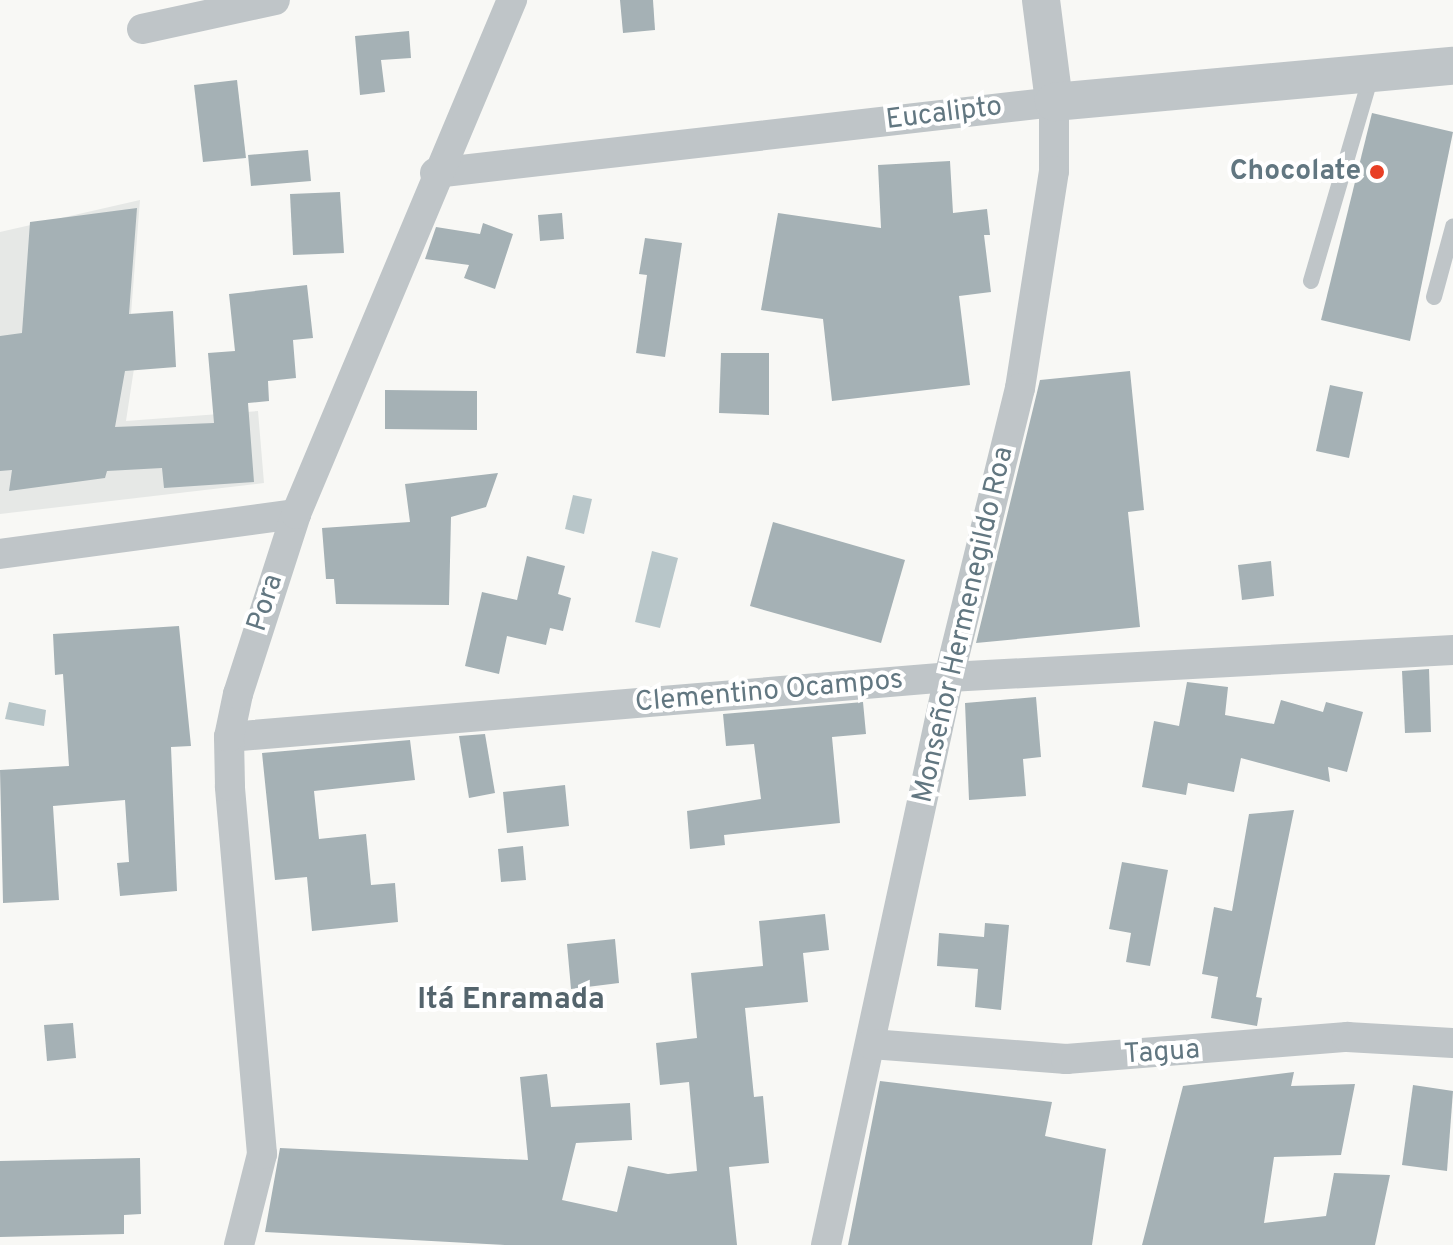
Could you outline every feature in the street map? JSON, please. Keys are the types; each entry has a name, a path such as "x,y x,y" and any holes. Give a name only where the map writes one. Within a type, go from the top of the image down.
{"street":[{"path":"142,29 275,0"},
{"name":"Pora","path":"239,1245 262,1154 262,1100 229,737 258,621 296,514 435,173 512,0"},
{"name":"Monseñor Hermenegildo Roa","path":"826,1245 949,677 1020,388 1054,171 1054,102 1041,0"},
{"name":"Eucalipto","path":"435,173 1054,102 1453,66"},
{"path":"0,554 296,514"},
{"name":"Clementino Ocampos","path":"229,737 949,677 1453,650"},
{"name":"Tagua","path":"871,1044 1066,1059 1347,1037 1453,1043"}],"lane":[{"path":"1311,281 1372,73"},
{"path":"1434,297 1453,227"}],"shaded area":[{"path":"140,200 131,314 142,316 126,421 258,411 264,483 0,514 0,232"},
{"path":"573,495 592,499 584,534 565,529"},
{"path":"652,551 678,558 660,628 635,622"},
{"path":"9,702 46,710 44,726 5,719"}],"building":[{"path":"620,0 653,0 655,30 623,33"},
{"path":"409,31 411,58 381,60 385,92 360,95 355,36"},
{"path":"237,80 246,158 203,162 194,85"},
{"path":"1372,113 1453,132 1410,341 1321,320"},
{"path":"308,150 311,181 251,186 248,155"},
{"path":"950,161 953,213 987,209 990,235 984,235 991,292 959,296 970,385 832,401 823,319 761,310 778,213 881,228 878,165"},
{"path":"340,192 344,253 293,255 290,194"},
{"path":"137,208 129,314 173,311 176,367 125,371 115,427 214,423 208,353 235,351 229,294 307,285 313,338 293,340 296,378 268,381 269,401 248,403 254,482 164,488 162,468 107,471 105,478 9,491 12,470 0,471 0,336 22,333 30,222"},
{"path":"562,213 564,239 540,241 538,215"},
{"path":"483,223 513,234 495,289 464,278 469,265 425,259 436,227 480,234"},
{"path":"645,238 682,243 665,357 636,353 647,275 639,274"},
{"path":"721,353 769,353 769,415 719,413"},
{"path":"1130,371 1144,510 1128,512 1140,627 976,643 1040,380"},
{"path":"1330,385 1363,392 1349,458 1316,451"},
{"path":"385,390 477,391 477,430 385,429"},
{"path":"498,473 486,507 451,517 449,605 336,604 334,579 326,579 322,528 410,522 405,484"},
{"path":"773,522 905,560 881,643 750,606"},
{"path":"527,556 565,566 558,594 571,598 563,631 550,628 546,645 507,636 499,674 465,666 482,592 517,600"},
{"path":"1271,561 1274,596 1242,600 1238,565"},
{"path":"179,626 191,746 171,747 177,891 120,896 117,863 129,862 125,800 53,806 59,900 3,903 0,770 69,766 63,674 55,675 53,634"},
{"path":"1429,669 1431,732 1405,733 1402,671"},
{"path":"1187,682 1228,687 1225,715 1274,724 1281,700 1323,712 1326,702 1363,712 1347,772 1328,767 1330,782 1241,758 1234,792 1188,783 1186,795 1142,787 1154,721 1179,726"},
{"path":"1036,697 1041,757 1023,759 1026,796 969,800 965,703"},
{"path":"863,702 866,734 832,737 840,823 724,835 725,845 690,849 687,811 761,799 754,744 726,746 723,714"},
{"path":"485,734 495,793 469,798 459,736"},
{"path":"410,740 415,780 314,791 319,839 366,834 371,885 395,883 398,922 312,931 307,877 275,880 262,753"},
{"path":"565,785 569,826 507,833 503,792"},
{"path":"1294,810 1256,997 1262,998 1257,1026 1211,1018 1218,977 1202,974 1214,907 1232,911 1249,814"},
{"path":"523,846 526,880 501,882 498,849"},
{"path":"1122,862 1168,870 1150,966 1126,962 1131,933 1109,929"},
{"path":"825,914 829,950 803,953 808,1002 745,1008 754,1097 763,1096 769,1163 729,1167 737,1245 505,1245 265,1232 280,1148 528,1160 520,1077 547,1074 551,1107 630,1103 632,1140 576,1143 562,1200 617,1212 628,1166 668,1174 697,1171 689,1082 660,1085 656,1043 697,1038 691,973 763,966 759,921"},
{"path":"985,923 1009,925 1001,1010 975,1007 978,969 937,966 939,933 984,937"},
{"path":"615,939 619,983 571,989 567,944"},
{"path":"73,1023 76,1058 47,1061 44,1025"},
{"path":"1294,1072 1291,1086 1355,1084 1341,1155 1274,1157 1264,1223 1326,1216 1334,1173 1390,1175 1375,1245 1142,1245 1183,1086"},
{"path":"880,1081 1052,1102 1045,1136 1106,1149 1092,1245 848,1245"},
{"path":"1413,1085 1453,1091 1447,1171 1402,1165"},
{"path":"140,1158 141,1214 124,1215 124,1234 0,1237 0,1161"}],"place":[{"name":"Chocolate","path":"1377,172"}],"district":[{"name":"Itá Enramada","path":"511,1001"}]}
